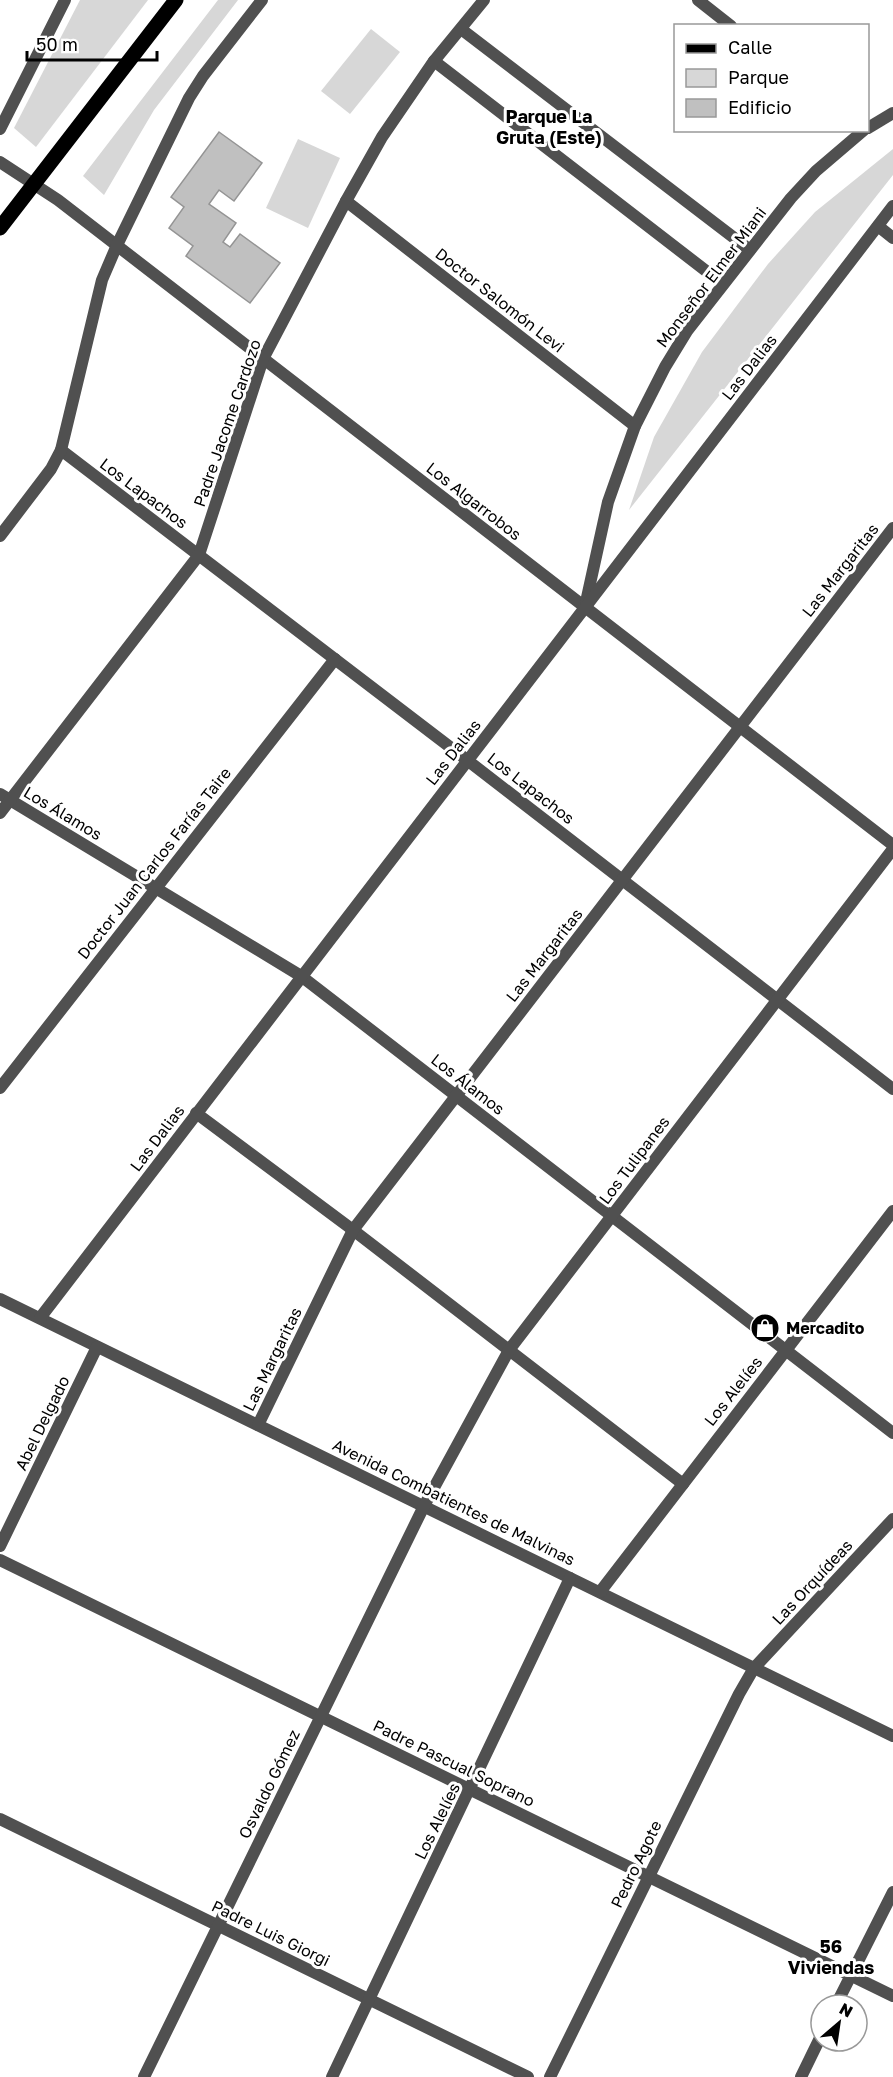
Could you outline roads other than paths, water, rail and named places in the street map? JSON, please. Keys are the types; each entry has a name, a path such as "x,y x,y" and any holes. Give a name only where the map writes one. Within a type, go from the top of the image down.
{"main road":[{"path":"0,228 177,0"}],"street":[{"path":"0,129 65,0"},
{"path":"0,536 51,469 61,450 102,280 117,245 189,98 203,76 262,0"},
{"name":"Padre Jacome Cardozo","path":"0,813 5,797 199,555 263,359 382,137 434,62 484,0"},
{"path":"698,0 728,24"},
{"path":"461,29 750,250"},
{"path":"434,62 723,284"},
{"name":"Monseñor Elmer Miani","path":"869,127 893,112"},
{"name":"Monseñor Elmer Miani","path":"585,607 608,502 635,426 664,367 687,331 791,198 816,171 862,132"},
{"name":"Los Algarrobos","path":"0,162 34,183 117,245 893,847"},
{"name":"Doctor Salomón Levi","path":"346,201 635,426"},
{"name":"Las Dalias","path":"40,1318 893,206"},
{"path":"878,226 893,238"},
{"name":"Los Lapachos","path":"61,450 893,1089"},
{"name":"Las Margaritas","path":"258,1425 353,1230 893,528"},
{"name":"Doctor Juan Carlos Farías Taire","path":"0,1088 335,659"},
{"name":"Los Álamos","path":"5,797 301,976 893,1433"},
{"name":"Los Tulipanes","path":"424,1506 509,1350 893,847"},
{"path":"196,1113 353,1230 683,1484"},
{"name":"Los Alelíes","path":"600,1592 893,1211"},
{"name":"Avenida Combatientes de Malvinas","path":"0,1299 893,1736"},
{"name":"Abel Delgado","path":"0,1546 97,1347"},
{"name":"Osvaldo Gómez","path":"144,2077 424,1506"},
{"name":"Las Orquídeas","path":"754,1668 893,1519"},
{"name":"Padre Pascual Soprano","path":"0,1560 893,1996"},
{"name":"Los Alelíes","path":"332,2077 570,1578"},
{"name":"Pedro Agote","path":"550,2077 739,1694 754,1668"},
{"name":"Padre Luis Giorgi","path":"0,1819 528,2077"},
{"path":"842,1993 893,1892"},
{"path":"801,2077 813,2053"}],"place":[{"name":"Mercadito","path":"765,1328"}],"district":[{"name":"Parque La Gruta (Este)","path":"549,126"},
{"name":"56 Viviendas","path":"831,1956"}]}
